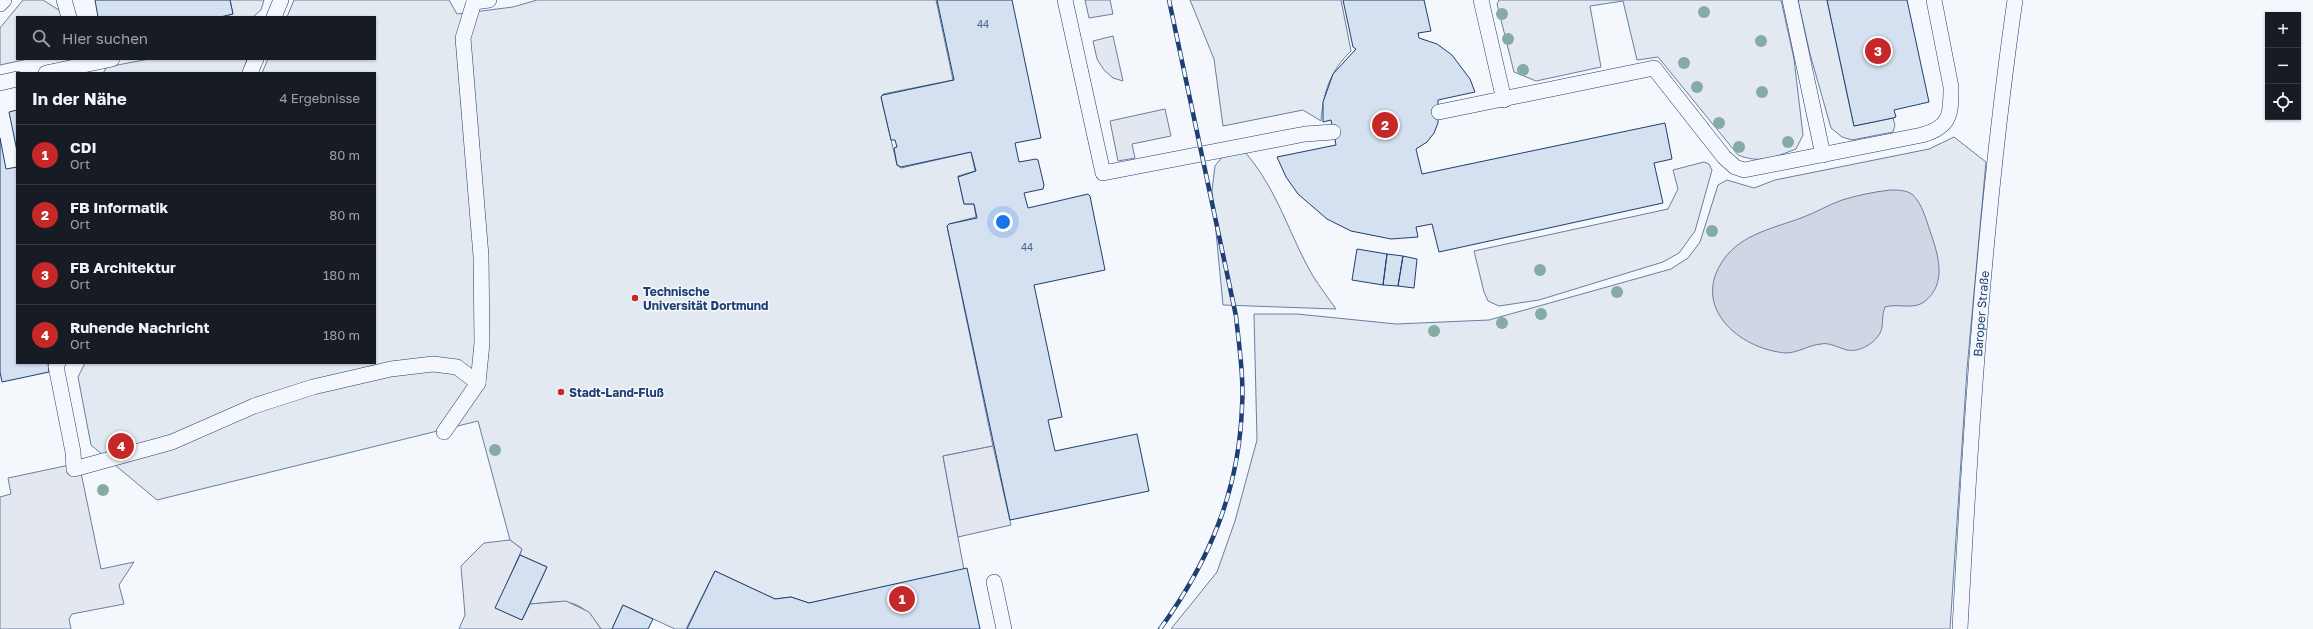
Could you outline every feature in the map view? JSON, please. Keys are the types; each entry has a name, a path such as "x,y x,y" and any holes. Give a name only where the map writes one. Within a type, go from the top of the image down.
{"lane":[{"path":"0,4 4,0"},
{"path":"64,0 69,16"},
{"path":"274,16 281,0"},
{"path":"444,432 478,383 482,343 481,256 463,38 473,1 489,0"},
{"path":"1065,0 1103,173 1305,134 1333,132"},
{"path":"1481,0 1504,100"},
{"path":"1790,0 1823,154"},
{"path":"1439,112 1504,100 1654,68 1724,157 1735,167 1744,170 1757,169 1823,154 1922,135 1937,131 1945,124 1950,112 1951,87 1934,0"},
{"name":"Baroper Straße","path":"1960,629 1978,324 1994,159 2015,0"},
{"path":"52,72 92,65 109,60"},
{"path":"250,72 256,60"},
{"path":"0,83 16,79"},
{"path":"57,364 56,366 73,452 74,469 172,442 261,404 313,387 391,369 433,364 457,368 478,383"},
{"path":"994,582 1004,629"}],"shaded area":[{"path":"23,0 43,0 62,12 63,16 16,16 16,60 23,60 0,65 0,28"},
{"path":"230,0 264,0 261,10 254,16 224,16 233,14"},
{"name":"Technische Universität Dortmund","path":"294,0 449,0 457,14 513,7 537,0 936,0 953,80 883,94 881,97 897,165 901,168 971,152 975,171 958,176 964,204 974,204 976,217 949,224 947,226 993,446 943,456 964,570 809,603 791,597 775,599 715,571 686,629 675,629 623,605 612,629 601,629 586,611 571,603 553,602 530,604 547,567 520,555 522,549 510,540 478,421 157,500 91,445 78,377 84,364 376,364 376,72 262,72 268,60 376,60 376,16 287,16"},
{"path":"1085,0 1110,0 1113,14 1089,18"},
{"path":"1190,0 1341,0 1351,51 1338,66 1329,83 1321,121 1303,110 1223,126 1214,59"},
{"path":"1499,0 1781,0 1794,59 1803,135 1796,149 1774,157 1753,159 1738,155 1658,57 1637,60 1623,1 1590,6 1601,67 1536,81 1514,72 1497,4"},
{"path":"1798,0 1827,0 1854,126 1893,118 1895,125 1893,132 1852,140 1842,137 1831,128 1810,54"},
{"path":"1113,36 1123,81 1113,78 1104,70 1097,59 1093,41"},
{"path":"144,60 247,60 243,72 104,72 107,67"},
{"path":"1165,109 1171,136 1132,144 1135,158 1118,161 1110,121"},
{"path":"1954,137 1986,162 1967,369 1950,629 1171,629 1217,572 1235,521 1257,440 1254,314 1297,314 1396,324 1489,320 1671,269 1688,258 1700,242 1718,185 1727,180 1754,188 1775,180 1929,149"},
{"path":"1245,152 1257,167 1275,197 1304,260 1313,276 1336,309 1223,305 1212,190 1215,166 1223,156"},
{"path":"1704,162 1709,164 1712,170 1695,231 1679,253 1663,262 1539,300 1499,306 1488,301 1484,292 1474,251 1668,209 1678,189 1673,170"},
{"path":"1890,190 1899,190 1913,195 1923,212 1936,249 1939,278 1931,295 1924,302 1915,306 1885,307 1882,327 1878,337 1869,345 1858,350 1847,350 1831,344 1824,344 1790,353 1768,350 1751,343 1736,334 1724,322 1716,308 1713,293 1715,276 1724,259 1731,250 1740,243 1759,233 1806,216 1842,200"},
{"path":"993,446 1011,525 958,537 943,456"},
{"path":"79,463 101,569 134,562 119,585 124,604 72,614 69,619 71,629 0,629 0,497 11,494 8,478"},
{"path":"510,540 522,549 496,608 522,620 530,604 566,601 589,612 601,629 459,629 465,615 461,566 484,543"}],"building":[{"path":"95,0 230,0 233,14 224,16 98,16"},
{"path":"937,0 1012,0 1041,138 1015,143 1019,162 1036,159 1038,160 1044,185 1043,189 1024,193 1028,208 1088,194 1090,196 1105,270 1034,285 1062,417 1048,420 1055,451 1137,434 1149,491 1010,520 947,226 949,224 977,218 974,204 964,204 958,177 976,171 971,152 901,167 897,165 894,148 897,147 895,140 891,140 881,97 883,95 954,80"},
{"path":"1343,0 1424,0 1431,31 1418,33 1419,38 1437,44 1452,55 1470,79 1475,92 1438,100 1438,123 1434,133 1427,142 1416,149 1422,174 1665,123 1672,159 1654,163 1663,203 1439,252 1432,224 1416,227 1418,237 1391,239 1351,231 1327,219 1298,194 1286,177 1277,157 1336,145 1331,120 1323,122 1323,102 1333,74 1356,49 1353,47"},
{"path":"1827,0 1907,0 1929,102 1894,110 1896,117 1893,118 1854,126"},
{"path":"16,110 16,146 9,112"},
{"path":"0,138 6,169 16,167 16,364 48,364 49,372 2,382 0,372"},
{"path":"1357,249 1387,254 1383,285 1352,280"},
{"path":"1387,254 1403,256 1398,286 1383,285"},
{"path":"1403,256 1417,259 1414,288 1398,286"},
{"path":"520,555 547,567 522,620 495,608"},
{"path":"967,568 980,629 687,629 715,571 775,599 791,597 809,603"},
{"path":"623,605 653,619 648,629 612,629"}],"railway":[{"path":"1160,629 1193,578 1207,551 1218,524 1228,496 1235,468 1240,438 1242,407 1241,362 1236,316 1169,0"}],"place":[{"name":"FB Architektur","path":"1878,51"},
{"name":"FB Informatik","path":"1385,125"},
{"name":"Technische Universität Dortmund","path":"635,298"},
{"name":"Stadt-Land-Fluß","path":"561,392"},
{"name":"Ruhende Nachricht","path":"121,446"},
{"name":"CDI","path":"902,599"}]}
